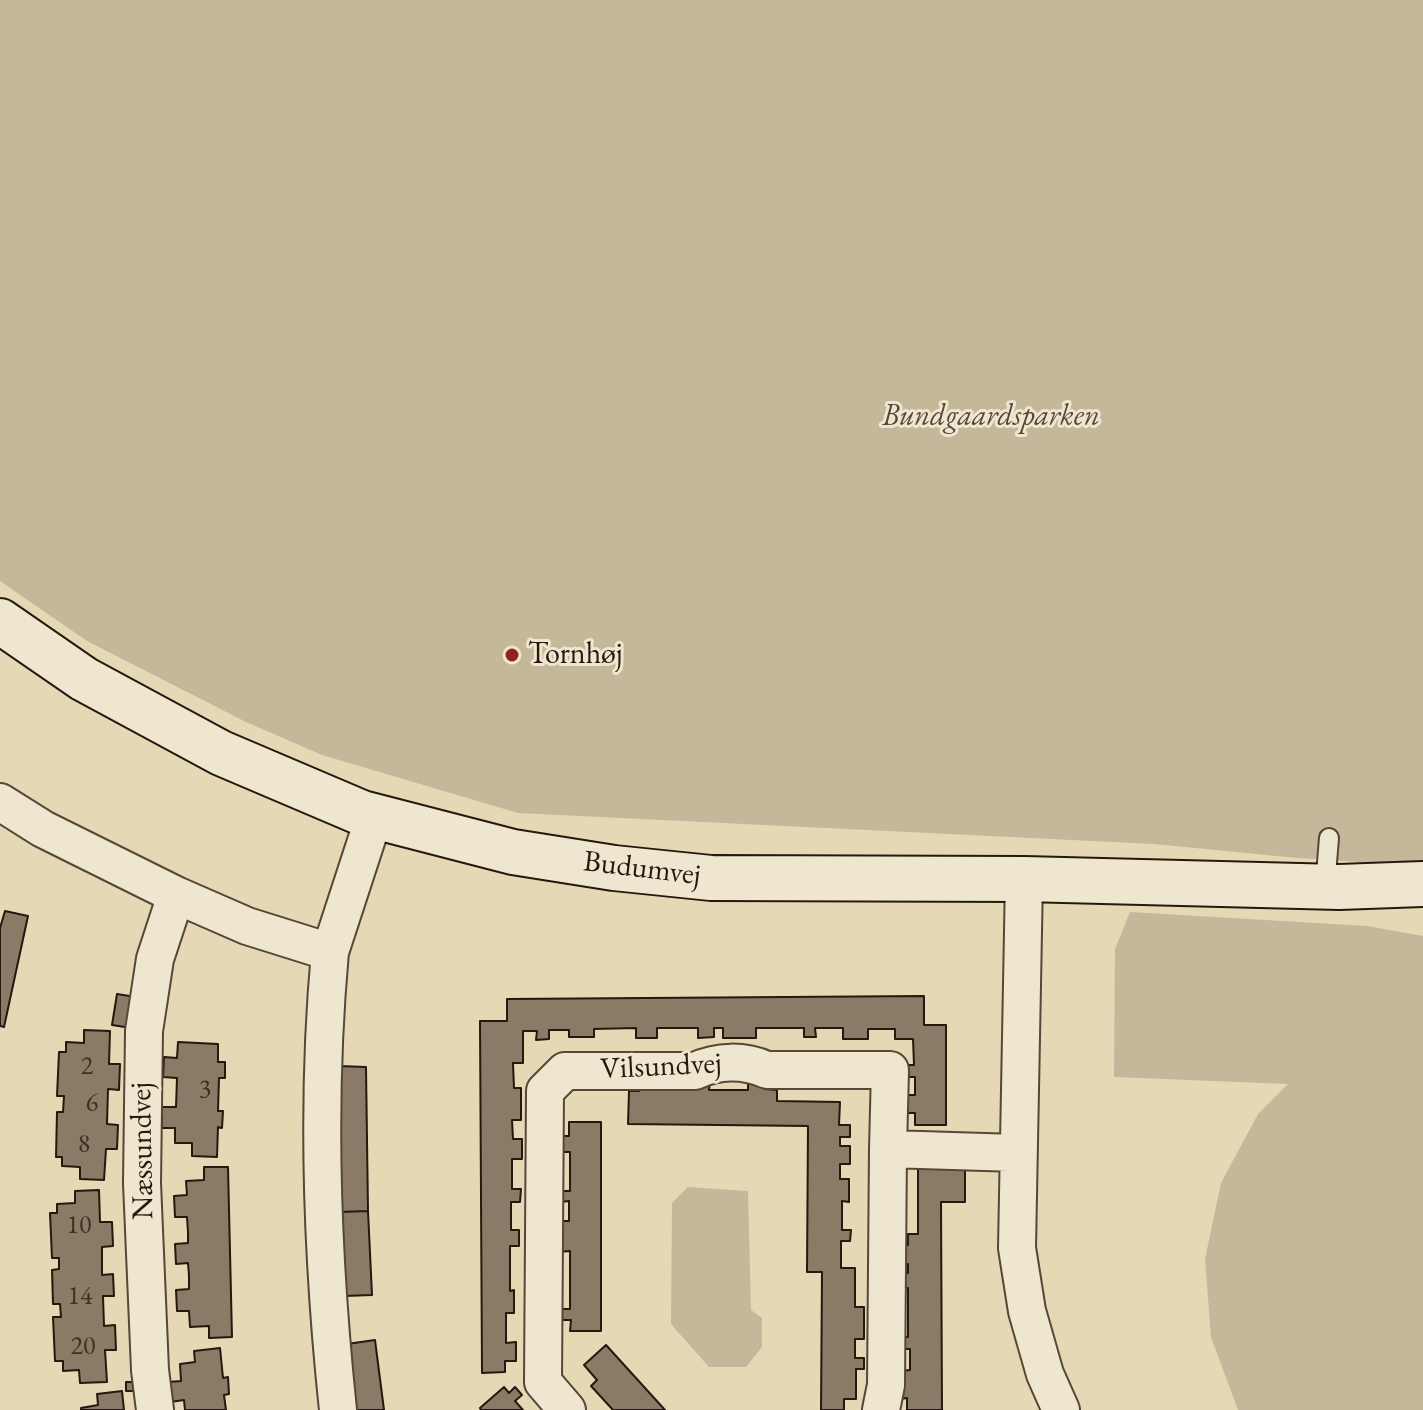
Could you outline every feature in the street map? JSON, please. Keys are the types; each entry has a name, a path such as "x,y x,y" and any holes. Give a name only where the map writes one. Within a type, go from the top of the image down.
{"street":[{"name":"Budumvej","path":"0,621 84,679 221,753 374,817 513,852 614,868 711,878 1024,879 1332,887 1423,884"},
{"path":"0,802 43,829 176,895 247,926 330,952"},
{"path":"338,1410 330,1335 323,1161 323,1022 330,952 374,817"},
{"path":"1024,879 1017,1248 1027,1311 1045,1374 1061,1410"},
{"name":"Budumvej","path":"1332,887 1423,905"},
{"name":"Næssundvej","path":"155,1410 150,1370 142,1183 144,1031 155,959 176,895"},
{"name":"Vilsundvej","path":"567,1410 543,1382 545,1091 565,1071 695,1071 712,1063 753,1064 767,1070 890,1070 886,1385 881,1410"},
{"path":"888,1149 1017,1153"}],"lane":[{"path":"1329,838 1332,887"}],"green space":[{"name":"Bundgaardsparken","path":"0,0 1423,0 1423,866 1154,844 518,813 322,755 246,722 87,641 0,581"},
{"path":"1130,912 1367,926 1423,936 1423,1410 1238,1410 1211,1337 1205,1259 1221,1183 1258,1114 1288,1084 1114,1077 1115,949"},
{"path":"688,1187 748,1191 751,1310 762,1318 762,1347 746,1367 709,1367 671,1324 672,1203"}],"building":[{"path":"5,911 28,916 4,1027 0,1026 0,928"},
{"path":"117,994 136,997 131,1028 112,1025"},
{"path":"924,996 924,1025 946,1025 946,1125 915,1125 915,1113 904,1113 904,1095 915,1095 915,1077 906,1077 906,1065 914,1065 913,1039 895,1039 895,1029 868,1029 868,1039 843,1039 843,1028 815,1028 816,1037 804,1037 804,1028 756,1028 756,1038 723,1038 723,1028 714,1028 714,1037 698,1038 698,1028 657,1028 657,1038 636,1038 636,1028 594,1029 594,1037 569,1037 569,1030 549,1030 549,1039 536,1040 537,1031 523,1031 523,1063 513,1063 514,1088 521,1088 521,1120 512,1120 513,1139 522,1139 522,1159 512,1159 512,1189 521,1189 520,1202 511,1202 511,1230 519,1230 519,1246 510,1246 510,1291 514,1290 514,1313 506,1313 506,1343 516,1342 516,1361 505,1361 505,1372 482,1373 480,1021 507,1021 507,999"},
{"path":"84,1030 110,1031 109,1064 120,1064 119,1090 108,1089 107,1124 118,1125 117,1149 106,1149 104,1180 80,1179 80,1167 62,1166 62,1157 56,1157 57,1112 63,1112 64,1096 57,1096 59,1052 66,1052 66,1042 84,1043"},
{"path":"178,1042 218,1044 218,1062 225,1062 225,1078 219,1078 218,1111 223,1111 222,1128 218,1127 217,1157 192,1156 192,1143 175,1143 175,1128 162,1128 162,1107 176,1107 177,1078 163,1077 164,1057 177,1058"},
{"path":"339,1066 366,1067 368,1211 340,1212"},
{"path":"640,1081 660,1081 661,1090 680,1090 680,1082 710,1082 709,1090 748,1090 748,1082 765,1082 765,1089 777,1090 777,1101 840,1102 839,1125 850,1125 850,1137 840,1137 840,1146 850,1146 850,1164 840,1164 840,1179 849,1179 849,1202 842,1201 842,1230 851,1230 850,1241 841,1241 841,1268 855,1268 855,1307 864,1307 864,1339 855,1339 855,1358 864,1358 864,1369 856,1369 856,1399 844,1399 844,1410 821,1410 822,1272 807,1272 808,1126 628,1124 629,1091 639,1091"},
{"path":"569,1122 601,1122 601,1331 570,1331 571,1320 560,1320 560,1309 570,1309 570,1251 558,1252 558,1221 569,1221 569,1201 561,1202 561,1191 570,1191 570,1152 563,1152 563,1136 569,1136"},
{"path":"204,1167 228,1167 232,1337 209,1338 209,1326 190,1327 189,1311 177,1311 176,1290 189,1289 189,1276 188,1263 176,1264 175,1244 188,1243 188,1232 187,1217 175,1217 174,1196 187,1195 186,1181 204,1180"},
{"path":"918,1168 965,1168 965,1202 941,1202 942,1410 907,1410 907,1398 900,1399 900,1371 910,1370 910,1349 900,1349 900,1337 908,1337 908,1288 901,1288 900,1273 908,1273 908,1264 899,1264 899,1245 908,1245 908,1234 918,1234"},
{"path":"99,1190 100,1222 112,1222 113,1246 102,1247 102,1275 113,1274 114,1296 103,1296 104,1326 115,1325 116,1350 105,1350 107,1382 80,1383 79,1370 63,1371 63,1361 55,1361 53,1317 61,1317 60,1304 53,1304 52,1270 59,1269 59,1258 52,1258 50,1213 57,1213 57,1204 75,1203 75,1191"},
{"path":"368,1211 372,1295 344,1296 340,1212"},
{"path":"375,1340 384,1410 356,1410 347,1344"},
{"path":"606,1345 665,1410 613,1410 591,1386 597,1380 584,1365"},
{"path":"220,1348 223,1378 228,1377 229,1394 224,1395 226,1410 185,1410 184,1400 170,1402 168,1382 181,1381 180,1364 195,1362 194,1351"},
{"path":"126,1382 139,1382 138,1391 126,1391"},
{"path":"504,1387 509,1393 515,1387 522,1395 515,1401 523,1410 481,1410 480,1408"},
{"path":"122,1391 124,1410 81,1410 98,1405 97,1394"}],"place":[{"name":"Tornhøj","path":"512,655"}]}
